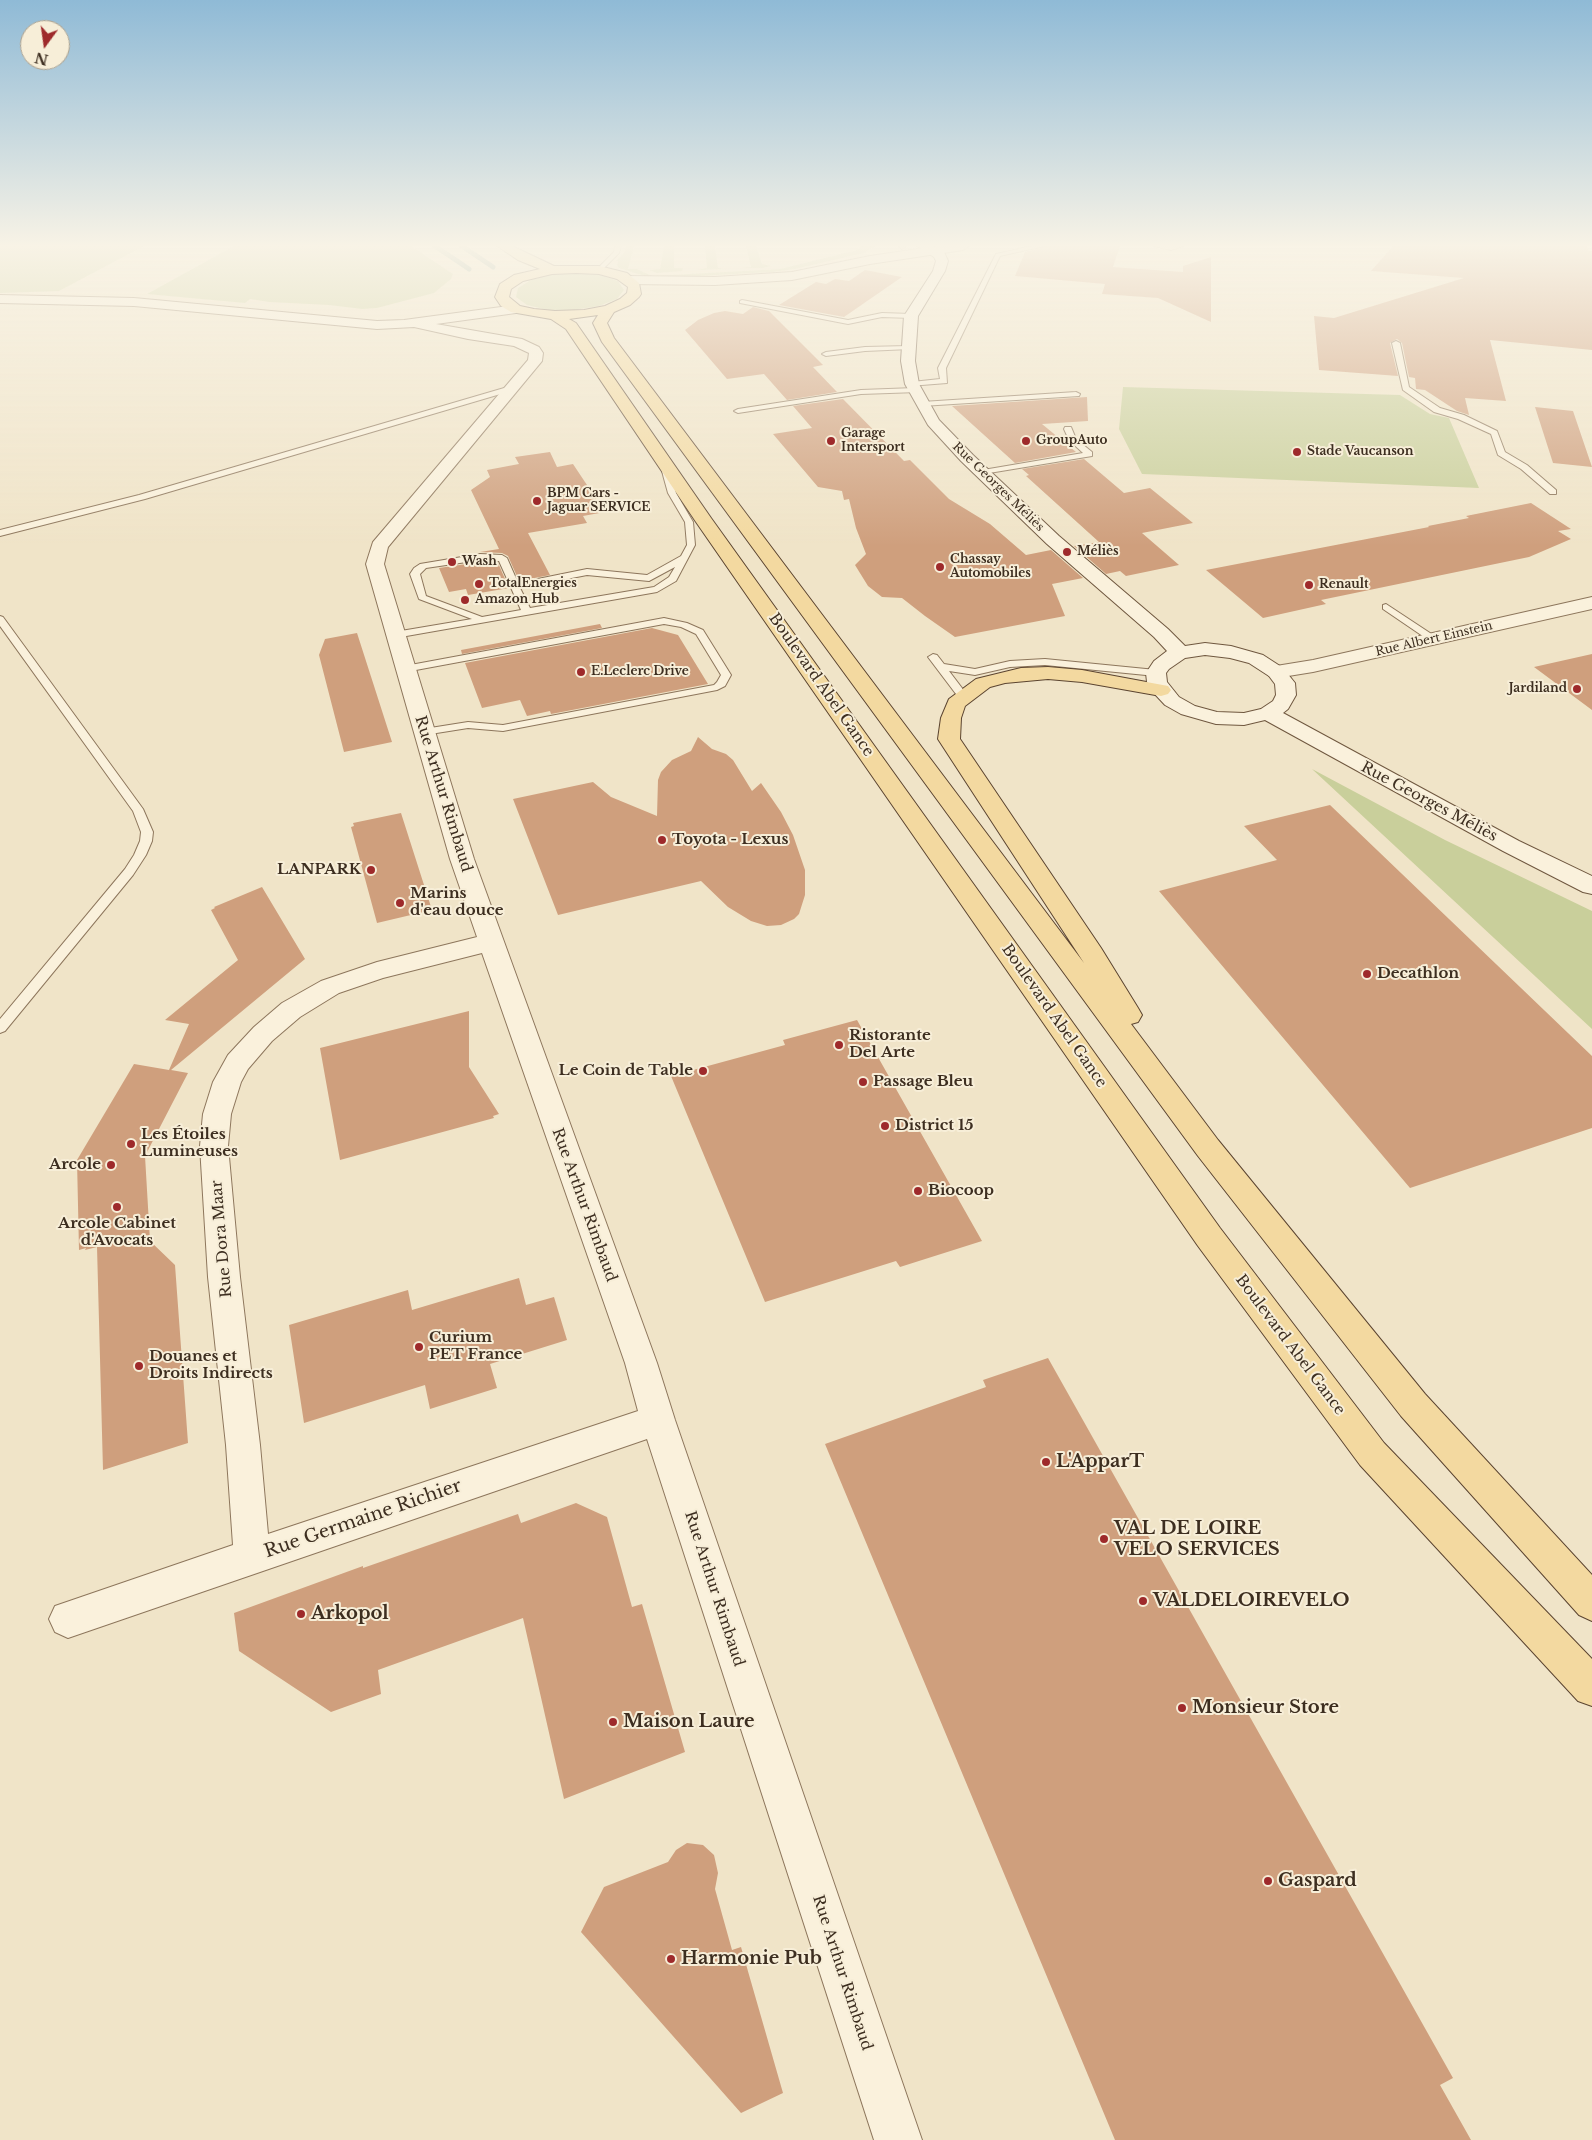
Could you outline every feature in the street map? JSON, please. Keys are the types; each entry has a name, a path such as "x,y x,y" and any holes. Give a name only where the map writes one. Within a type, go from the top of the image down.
{"main road":[{"name":"Boulevard Abel Gance","path":"585,346 1209,1237 1366,1446 1592,1687"},
{"path":"612,346 1208,1148 1414,1405 1592,1602"},
{"path":"1158,682 1118,681 1048,673 1002,678 983,683 956,703 951,718 949,739 1092,954 1208,1148"}],"street":[{"name":"Rue Arthur Rimbaud","path":"525,346 536,353 535,361 378,546 375,564 404,633 406,669 462,859 641,1363 658,1420 898,2140"},
{"name":"Rue Georges Méliès","path":"908,348 916,392 946,438 1054,540 1161,633 1180,653"},
{"name":"Rue Albert Einstein","path":"1276,672 1313,666 1592,603"},
{"path":"1204,649 1231,652 1256,659 1276,672 1285,683 1286,695 1281,705 1268,713 1244,719 1216,718 1188,710 1172,701 1158,682 1160,665 1169,658 1180,653 1204,649"},
{"name":"Rue Georges Méliès","path":"1268,713 1510,846 1592,886"},
{"name":"Rue Dora Maar","path":"252,1557 243,1445 224,1278 214,1146 217,1114 227,1082 238,1062 263,1034 291,1010 330,987 377,971 492,942"},
{"name":"Rue Germaine Richier","path":"68,1619 658,1420"}],"lane":[{"path":"916,392 944,381 942,368 953,346"},
{"path":"1397,346 1406,388 1437,410 1461,417 1494,433 1501,453 1524,467 1553,492"},
{"path":"826,354 865,349 908,348"},
{"path":"0,533 142,497 511,388"},
{"path":"738,411 861,392 1076,394"},
{"path":"983,472 1089,454 1073,440 1068,429"},
{"path":"404,633 658,589 673,579 691,544 689,522 672,493 664,461"},
{"path":"480,620 470,614 429,602 422,597 415,574 417,570 423,566 480,557 502,558 527,612"},
{"path":"515,586 587,572 649,578 685,558"},
{"path":"1386,607 1433,639"},
{"path":"0,619 139,811 148,832 140,855 129,872 0,1028"},
{"path":"406,669 664,621 684,625 700,632 726,674 721,684 717,686 503,728 468,725 424,732"},
{"path":"933,657 963,696"},
{"path":"941,667 975,672 1010,664 1045,662 1158,682"}],"green space":[{"name":"Stade Vaucanson","path":"1123,387 1400,395 1430,414 1449,418 1479,488 1142,474 1119,429"},
{"path":"1312,769 1445,840 1592,911 1592,1029"}],"building":[{"path":"699,346 804,346 823,365 813,367 837,392 787,400 764,374 727,379"},
{"path":"1317,346 1391,346 1398,376 1319,370"},
{"path":"1403,346 1492,346 1506,401 1465,398 1469,415 1457,411 1425,390 1416,389 1415,378 1409,377"},
{"path":"1550,346 1592,346 1592,350"},
{"path":"1087,397 1088,421 1042,424 1076,452 1015,463 952,406"},
{"path":"843,399 904,461 910,460 949,499 990,524 1026,555 1051,550 1083,578 1052,584 1065,616 955,637 902,598 882,597 868,586 855,565 866,554 856,528 849,499 844,500 842,491 818,487 773,434 812,428 793,406"},
{"path":"1535,407 1573,411 1592,467 1553,463"},
{"name":"BPM Cars - Jaguar SERVICE","path":"550,452 557,467 573,464 605,512 583,516 587,523 528,533 550,575 519,581 508,556 502,553 480,552 499,549 471,490 490,477 487,470 519,464 515,457"},
{"path":"1084,459 1124,493 1150,488 1193,523 1142,533 1179,565 1126,576 1120,571 1106,574 1074,546 1099,542 1026,476 1029,475 1022,469"},
{"name":"Renault","path":"1531,503 1571,529 1558,531 1571,539 1529,557 1321,600 1326,604 1263,618 1206,570 1429,527 1469,518 1466,516"},
{"path":"480,562 498,563 509,588 468,595 466,589 449,592 439,568"},
{"path":"600,624 602,628 462,654 461,650"},
{"name":"E.Leclerc Drive","path":"652,628 678,635 708,684 551,714 550,711 527,716 520,700 482,708 465,663"},
{"path":"357,633 392,742 344,752 319,655 325,639"},
{"name":"Jardiland","path":"1592,654 1592,710 1534,667"},
{"name":"Toyota - Lexus","path":"698,737 712,749 726,754 733,760 752,791 761,783 781,812 793,835 805,870 805,895 799,914 794,919 781,925 767,926 751,921 728,907 701,881 558,915 513,799 593,782 611,797 657,816 658,780 661,772 672,760 691,751"},
{"name":"Decathlon","path":"1330,805 1592,1056 1592,1128 1410,1188 1159,891 1277,860 1244,826"},
{"path":"401,813 432,910 377,923 351,827 354,826 353,823"},
{"path":"262,887 305,959 171,1070 188,1073 145,1156 150,1241 175,1265 188,1443 103,1470 97,1247 79,1250 77,1160 134,1064 169,1070 189,1024 165,1020 238,960 211,910 214,907"},
{"path":"469,1011 469,1067 499,1114 493,1116 494,1118 340,1160 320,1048"},
{"path":"857,1020 982,1241 900,1267 896,1261 765,1302 671,1076 785,1045 783,1040"},
{"name":"Curium PET France","path":"519,1278 526,1305 554,1297 567,1340 490,1364 497,1388 430,1409 425,1385 304,1423 289,1325 408,1290 412,1310"},
{"path":"1048,1358 1453,2078 1440,2085 1471,2140 1115,2140 825,1444 986,1387 983,1380"},
{"path":"576,1503 607,1517 632,1607 642,1604 685,1752 564,1799 523,1618 378,1670 381,1694 331,1712 239,1651 234,1613 363,1566 363,1568 518,1514 521,1523"},
{"path":"687,1843 703,1845 714,1855 718,1873 715,1889 732,1950 741,1947 783,2093 741,2113 581,1932 604,1887 668,1862 676,1850"}],"place":[{"name":"Garage Intersport","path":"831,441"},
{"name":"GroupAuto","path":"1026,441"},
{"name":"Stade Vaucanson","path":"1297,452"},
{"name":"BPM Cars - Jaguar SERVICE","path":"537,501"},
{"name":"Méliès","path":"1067,552"},
{"name":"Wash","path":"452,562"},
{"name":"Chassay Automobiles","path":"940,567"},
{"name":"TotalEnergies","path":"479,584"},
{"name":"Renault","path":"1309,585"},
{"name":"Amazon Hub","path":"465,600"},
{"name":"E.Leclerc Drive","path":"581,672"},
{"name":"Jardiland","path":"1577,689"},
{"name":"Toyota - Lexus","path":"662,840"},
{"name":"LANPARK","path":"371,870"},
{"name":"Marins d'eau douce","path":"400,903"},
{"name":"Decathlon","path":"1367,974"},
{"name":"Ristorante Del Arte","path":"839,1045"},
{"name":"Le Coin de Table","path":"703,1071"},
{"name":"Passage Bleu","path":"863,1082"},
{"name":"District 15","path":"885,1126"},
{"name":"Les Étoiles Lumineuses","path":"131,1144"},
{"name":"Arcole","path":"111,1165"},
{"name":"Biocoop","path":"918,1191"},
{"name":"Arcole Cabinet d'Avocats","path":"117,1207"},
{"name":"Curium PET France","path":"419,1347"},
{"name":"Douanes et Droits Indirects","path":"139,1366"},
{"name":"L'ApparT","path":"1046,1462"},
{"name":"VAL DE LOIRE VELO SERVICES","path":"1104,1539"},
{"name":"VALDELOIREVELO","path":"1143,1601"},
{"name":"Arkopol","path":"301,1614"},
{"name":"Monsieur Store","path":"1182,1708"},
{"name":"Maison Laure","path":"613,1722"},
{"name":"Gaspard","path":"1268,1881"},
{"name":"Harmonie Pub","path":"671,1959"}]}
